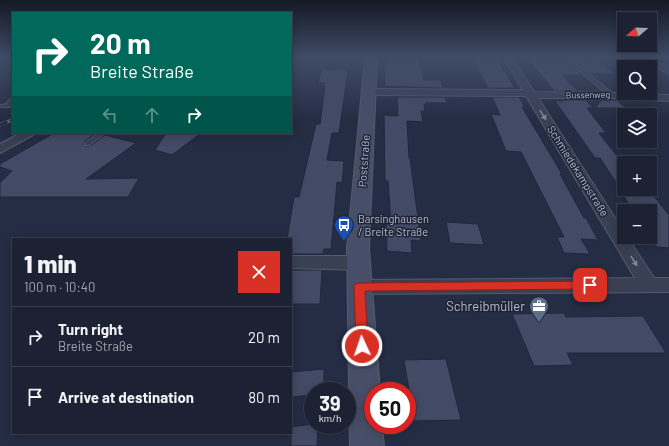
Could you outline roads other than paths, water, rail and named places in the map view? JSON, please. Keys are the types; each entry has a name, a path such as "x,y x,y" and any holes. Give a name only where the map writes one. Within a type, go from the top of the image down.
{"main road":[{"name":"Poststraße","path":"367,446 359,275 369,79"}],"street":[{"name":"Schmiedekampstraße","path":"521,79 648,284"},
{"name":"Bussenweg","path":"368,92 630,94 669,98"},
{"path":"0,149 27,134"},
{"path":"292,262 359,275 669,285"}],"lane":[{"path":"592,79 611,95"},
{"path":"86,144 101,134"}],"railway":[{"path":"0,125 11,121"}],"place":[{"name":"Barsinghausen / Breite Straße","path":"344,242"},
{"name":"Schreibmüller","path":"539,323"}]}
